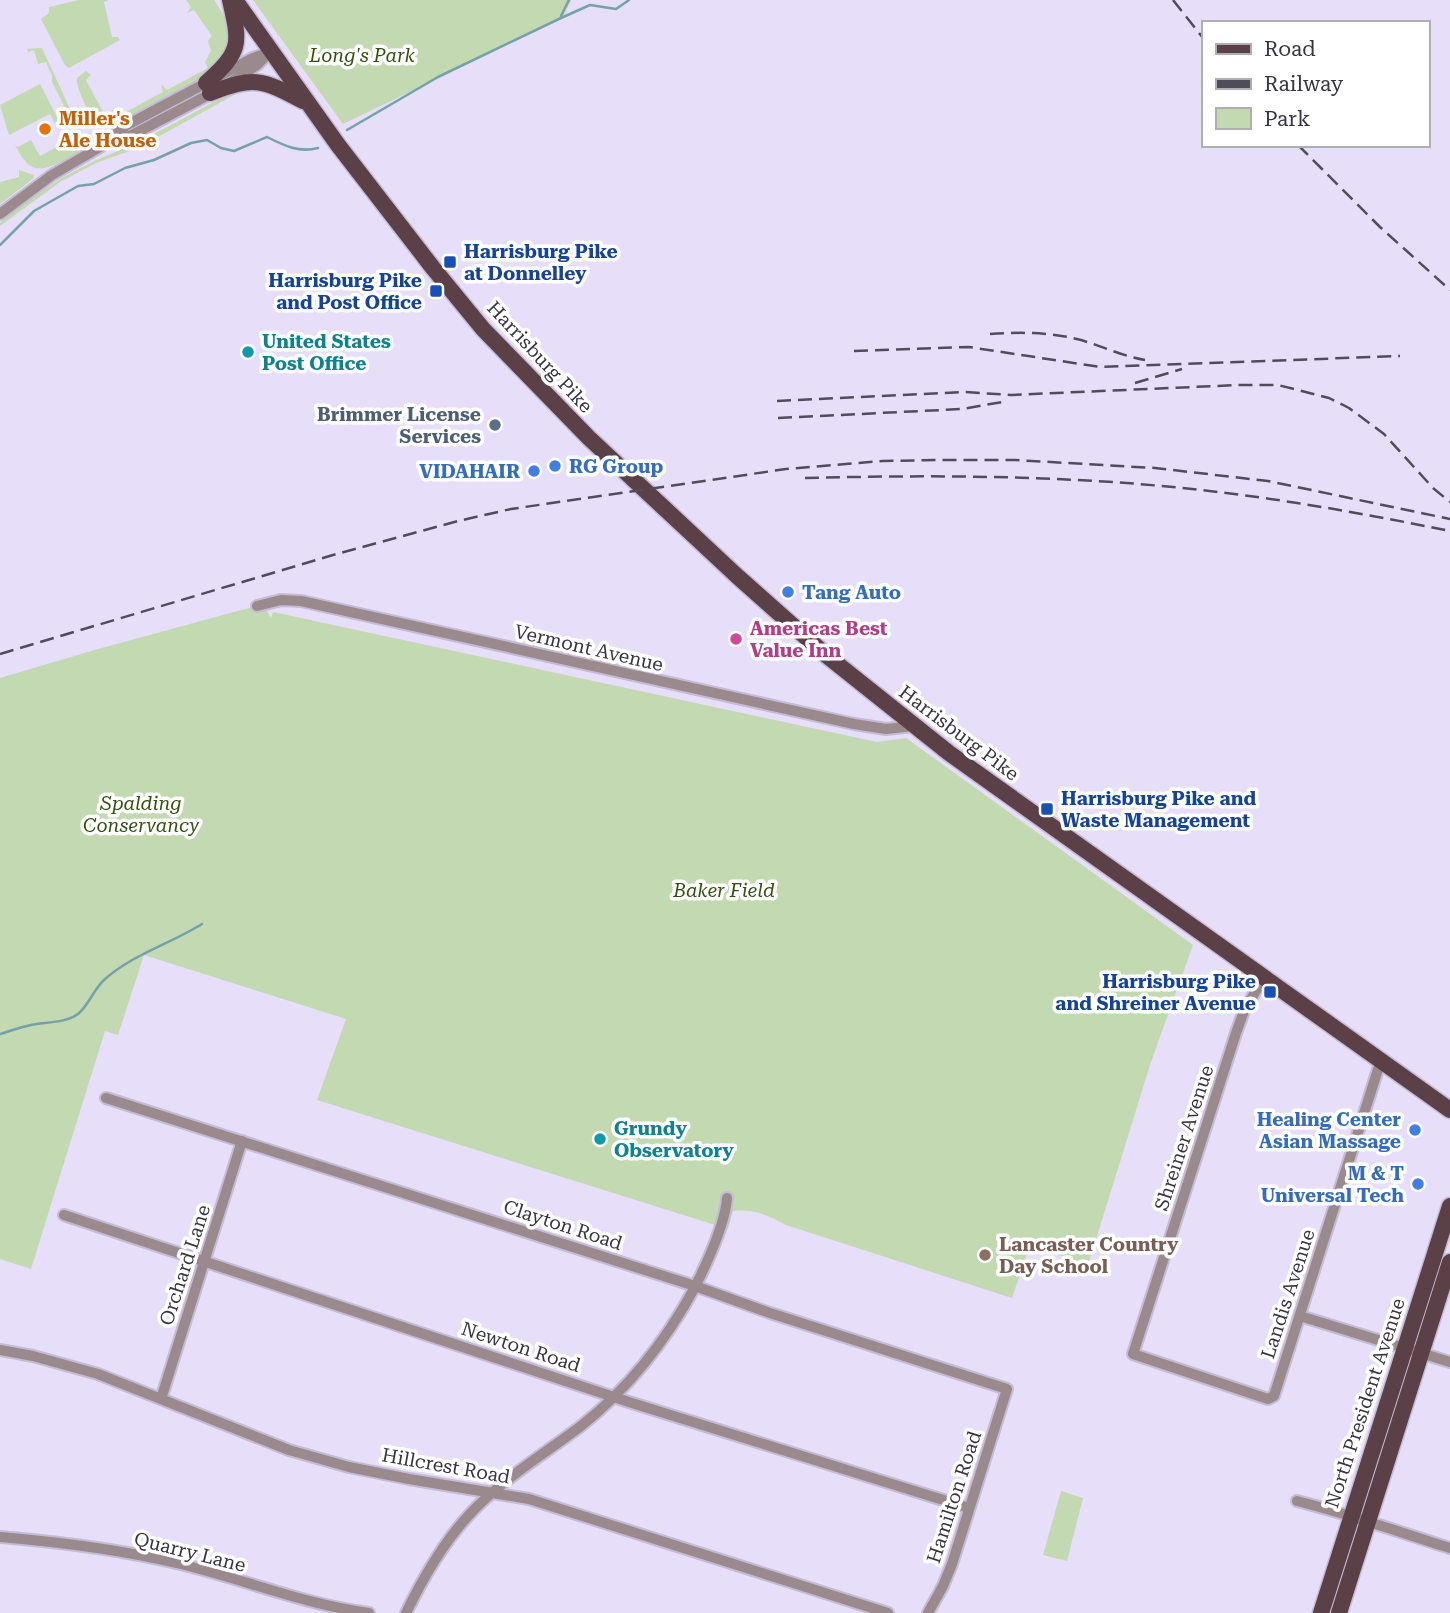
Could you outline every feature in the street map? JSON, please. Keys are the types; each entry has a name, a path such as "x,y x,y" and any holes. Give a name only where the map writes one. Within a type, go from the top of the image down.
{"main road":[{"path":"208,88 235,49 237,36 230,0"},
{"name":"Harrisburg Pike","path":"236,0 306,102 483,330 589,439 784,618 914,726 1026,809 1450,1110"},
{"path":"208,88 250,81 278,88 306,102"},
{"name":"North President Avenue","path":"1321,1613 1449,1207"},
{"name":"North President Avenue","path":"1339,1613 1450,1262"}],"street":[{"path":"0,214 51,174 100,146 127,125 257,65 270,52"},
{"name":"Vermont Avenue","path":"257,606 281,600 301,601 854,724 892,729 914,726"},
{"name":"Shreiner Avenue","path":"1133,1354 1236,1033 1244,1011 1264,977"},
{"name":"Landis Avenue","path":"1133,1354 1271,1398 1274,1396 1381,1060"},
{"name":"Clayton Road","path":"106,1098 695,1286 770,1313 1007,1389"},
{"name":"Orchard Lane","path":"160,1399 242,1141"},
{"path":"407,1613 431,1566 467,1517 511,1476 579,1427 615,1395 667,1336 704,1270 726,1210 727,1198"},
{"name":"Newton Road","path":"64,1215 970,1508"},
{"path":"1300,1317 1450,1362"},
{"name":"Hillcrest Road","path":"0,1350 62,1363 98,1374 256,1438 349,1467 528,1499 888,1613"},
{"name":"Hamilton Road","path":"928,1613 948,1575 1007,1389"},
{"path":"1297,1501 1352,1515 1450,1548"},
{"name":"Quarry Lane","path":"0,1537 98,1548 175,1562 290,1597 369,1613"}],"green space":[{"path":"79,0 109,0 104,2 112,37 118,37 120,40 69,68 41,19 49,13 49,7"},
{"path":"186,0 214,0 228,22 232,44 205,76 195,83 116,125 105,126 99,123 78,89 77,78 86,71 91,75 86,80 104,114 115,109 120,115 163,92 161,84 167,90 208,68 205,62 211,51 208,41 212,36 194,10 187,13 191,7"},
{"name":"Long's Park","path":"253,0 571,0 563,18 343,124"},
{"path":"42,48 85,142 74,155 41,169 25,161 15,145 18,147 31,140 40,156 66,142 61,133 65,130 76,145 79,135 52,82 46,62 38,64 34,50 28,52 27,49"},
{"path":"40,84 59,121 55,123 50,114 9,135 0,105"},
{"path":"238,89 243,90 138,148 96,163 60,182 0,226 0,223 20,206 60,179 139,142"},
{"path":"19,170 34,175 34,178 0,204 0,182 19,177"},
{"path":"263,604 271,618 273,612 877,742 906,738 1193,945 1151,1062 1088,1265 1030,1245 1012,1298 786,1225 761,1214 733,1211 728,1229 317,1100 346,1019 144,955 118,1035 105,1031 31,1269 0,1259 0,678"},
{"path":"1061,1491 1083,1498 1067,1561 1043,1555"}],"waterway":[{"path":"561,16 569,0"},
{"path":"347,130 438,77 561,18 590,5 616,9 629,0"},
{"path":"0,245 34,211 78,186 94,184 125,168 154,160 191,143 207,140 221,148 234,151 267,137 298,149 318,148"},
{"path":"0,1034 73,1017 82,1011 100,984 115,971 202,924"}],"railway":[{"path":"1173,0 1202,37"},
{"path":"1300,147 1380,227 1450,290"},
{"path":"990,334 1056,335 1086,341 1145,360"},
{"path":"854,351 969,347 1100,367 1400,356"},
{"path":"1135,383 1182,369"},
{"path":"777,401 966,392 1011,395 1278,385 1329,398 1349,408 1384,434 1433,488 1450,502"},
{"path":"778,418 962,409 1008,401"},
{"path":"0,654 333,555 458,521 511,509 786,469 883,461 942,460 1015,460 1155,468 1268,481 1450,519"},
{"path":"805,478 993,477 1135,484 1283,501 1450,531"}],"place":[{"name":"Miller's Ale House","path":"45,129"},
{"name":"Harrisburg Pike at Donnelley","path":"450,262"},
{"name":"Harrisburg Pike and Post Office","path":"436,291"},
{"name":"United States Post Office","path":"248,352"},
{"name":"Brimmer License Services","path":"495,425"},
{"name":"RG Group","path":"555,466"},
{"name":"VIDAHAIR","path":"534,471"},
{"name":"Tang Auto","path":"788,592"},
{"name":"Americas Best Value Inn","path":"736,639"},
{"name":"Harrisburg Pike and Waste Management","path":"1047,809"},
{"name":"Harrisburg Pike and Shreiner Avenue","path":"1270,992"},
{"name":"Healing Center Asian Massage","path":"1415,1130"},
{"name":"Grundy Observatory","path":"600,1139"},
{"name":"M & T Universal Tech","path":"1418,1184"},
{"name":"Lancaster Country Day School","path":"985,1255"}],"park label":[{"name":"Spalding Conservancy","path":"141,814"},
{"name":"Baker Field","path":"724,890"}]}
